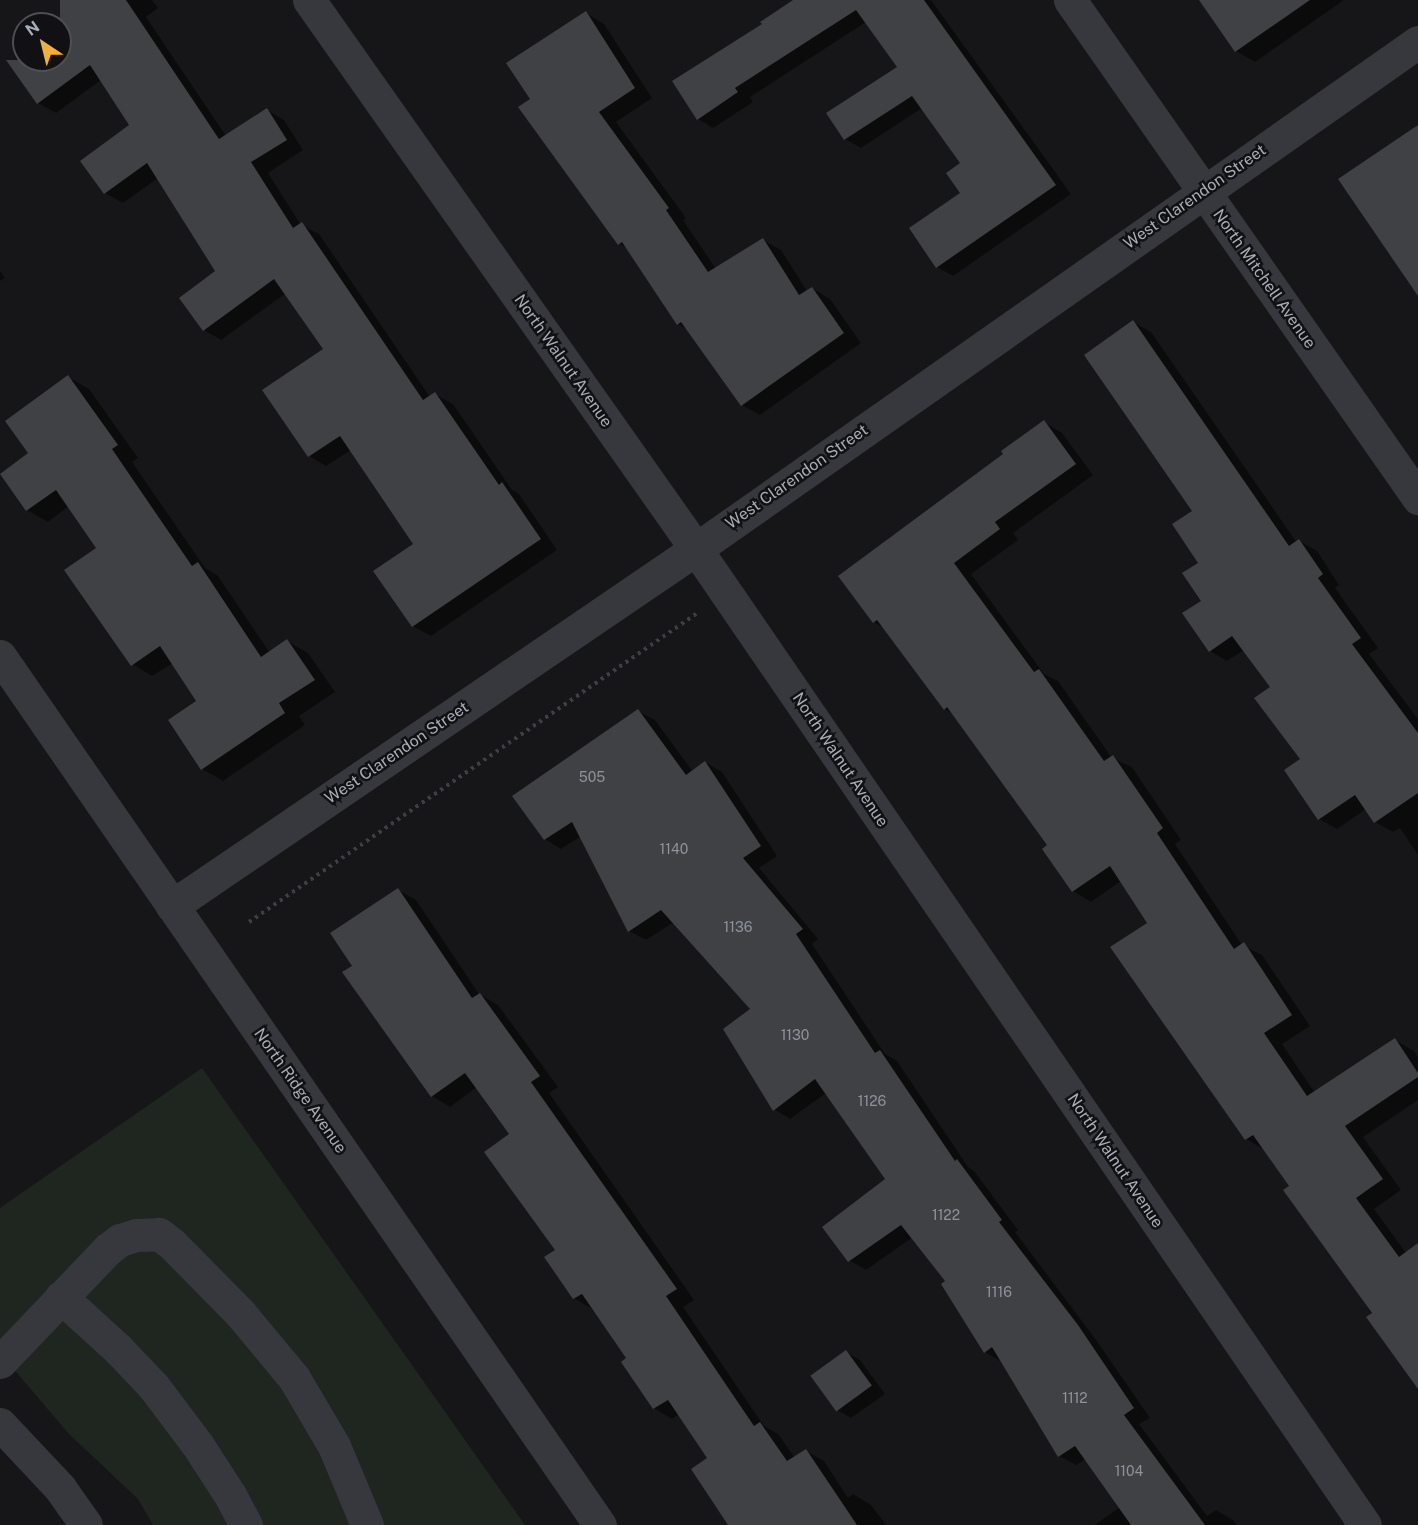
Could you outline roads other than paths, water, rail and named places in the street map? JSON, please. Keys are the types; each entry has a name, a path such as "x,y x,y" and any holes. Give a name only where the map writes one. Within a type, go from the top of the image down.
{"street":[{"name":"North Walnut Avenue","path":"309,0 696,549 1365,1525"},
{"name":"North Mitchell Avenue","path":"1070,0 1418,498"},
{"name":"West Clarendon Street","path":"172,906 696,549 1418,42"},
{"name":"North Ridge Avenue","path":"0,656 600,1525"},
{"path":"0,1362 120,1239 159,1234 172,1244 240,1313 294,1378 334,1446 367,1525"},
{"path":"61,1298 110,1341 154,1387 197,1444 246,1525"},
{"path":"0,1424 60,1488 86,1525"}]}
